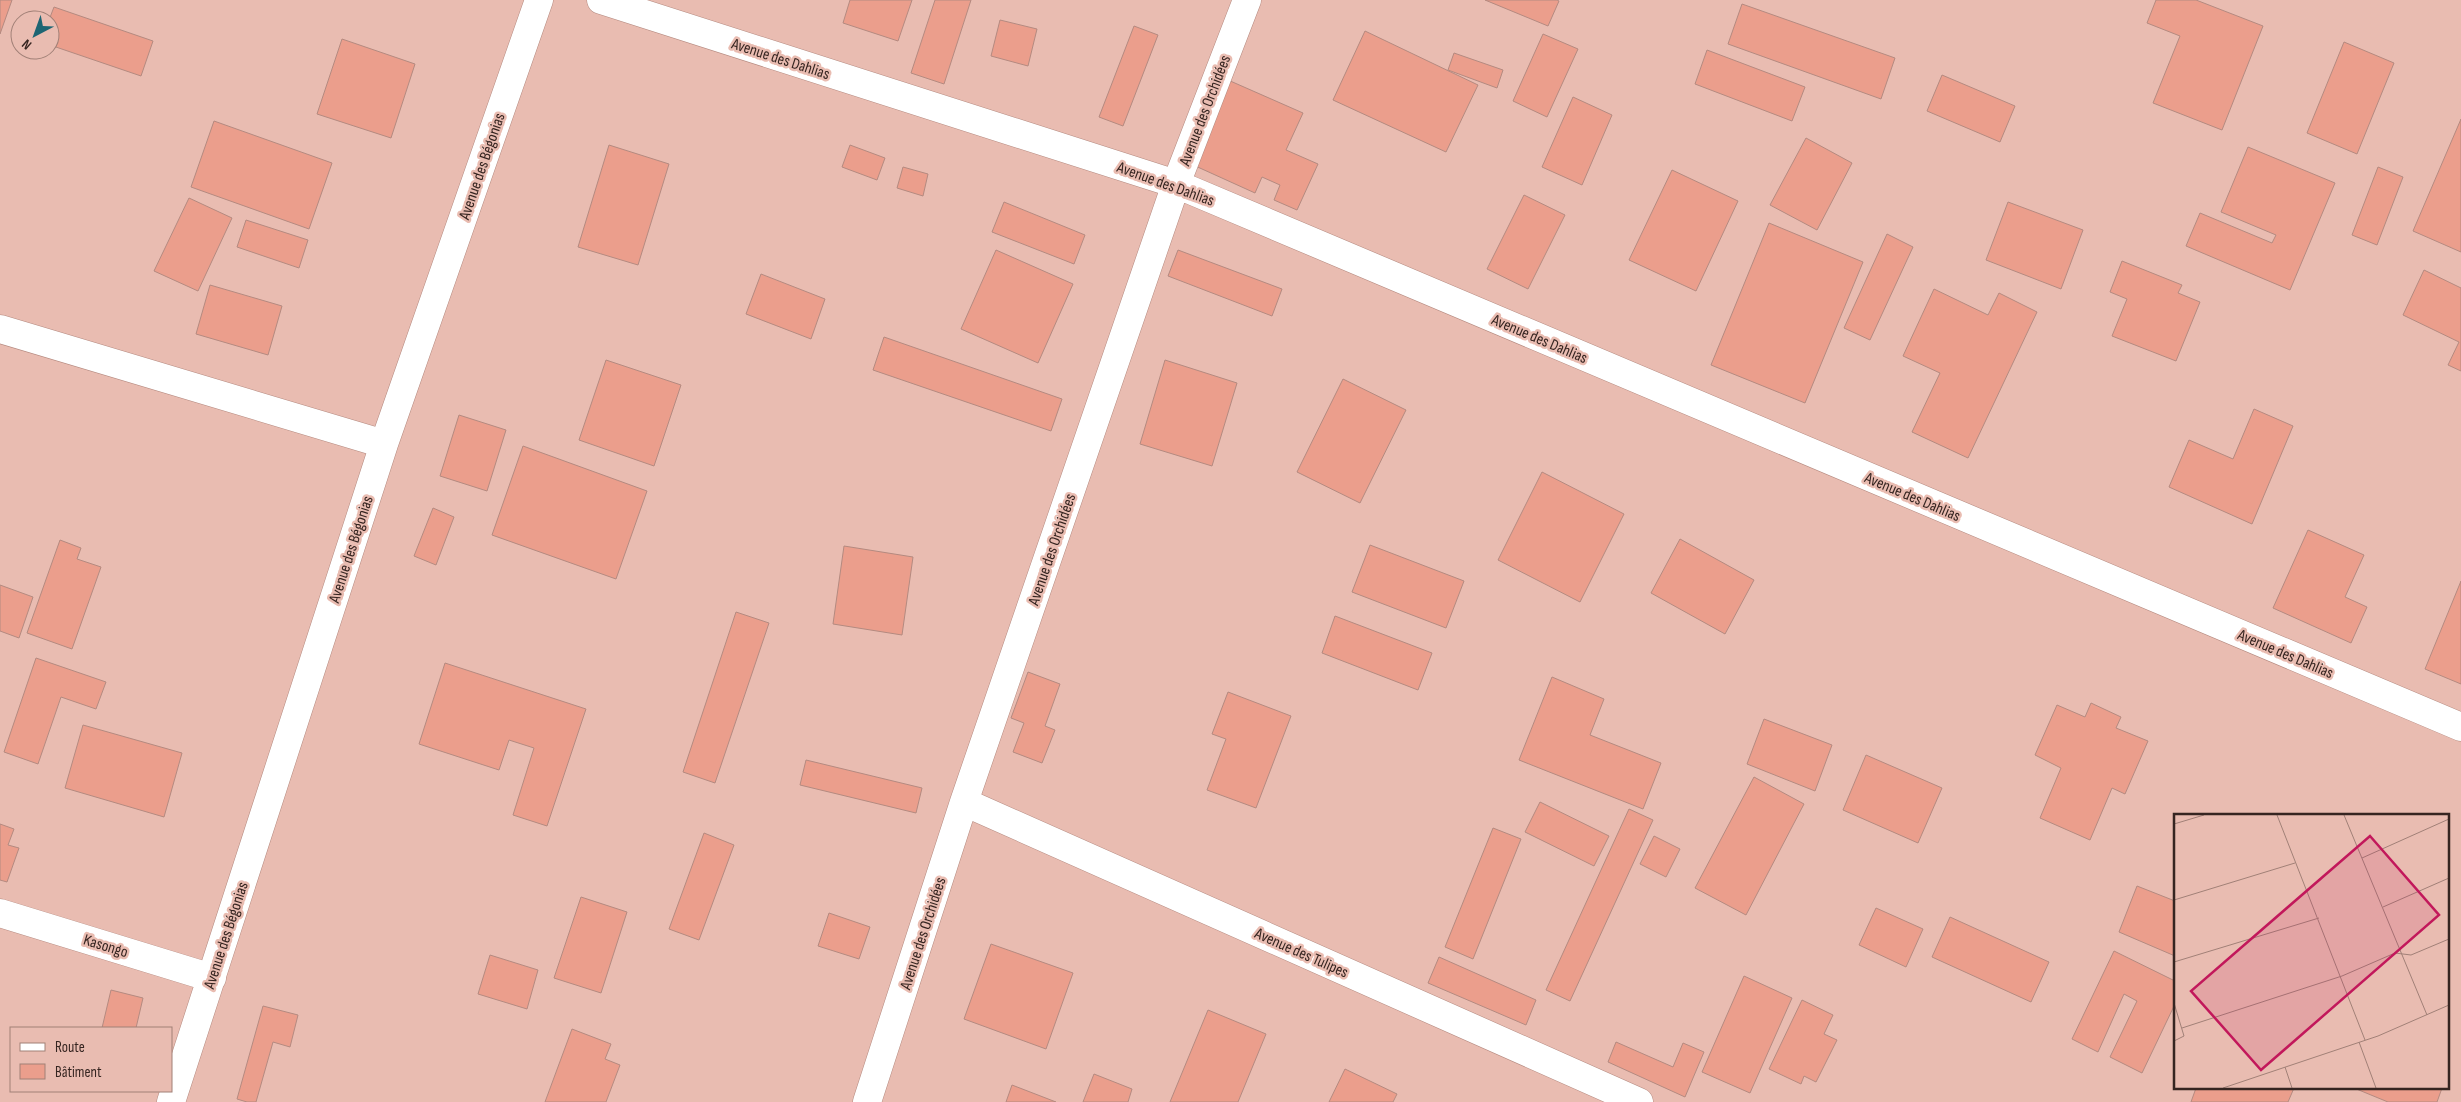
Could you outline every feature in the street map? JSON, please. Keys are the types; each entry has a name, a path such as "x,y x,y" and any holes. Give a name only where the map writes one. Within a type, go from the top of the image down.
{"street":[{"name":"Avenue des Bégonias","path":"171,1102 384,444 539,0"},
{"name":"Avenue des Dahlias","path":"601,0 1176,184 2461,727"},
{"name":"Avenue des Orchidées","path":"867,1102 964,802 1176,184 1247,0"},
{"path":"0,329 384,444"},
{"name":"Avenue des Tulipes","path":"964,802 1639,1102"},
{"name":"Kasongo","path":"0,913 212,978"}],"building":[{"path":"0,0 12,0 0,34"},
{"path":"850,0 912,0 898,41 843,23"},
{"path":"935,0 971,0 944,84 911,73"},
{"path":"1485,0 1557,0 1559,1 1548,26"},
{"path":"2156,0 2196,0 2263,26 2222,130 2153,103 2180,36 2147,23"},
{"path":"1742,4 1895,58 1881,99 1728,44"},
{"path":"54,7 153,41 141,76 60,48 60,10 53,10"},
{"path":"1000,20 1037,29 1028,66 991,56"},
{"path":"1134,26 1158,35 1123,126 1099,117"},
{"path":"1365,31 1478,85 1446,152 1333,100"},
{"path":"1543,34 1578,49 1547,117 1513,101"},
{"path":"342,39 415,64 391,138 317,114"},
{"path":"2344,42 2394,63 2357,154 2307,133"},
{"path":"1707,50 1805,87 1792,121 1695,84"},
{"path":"1454,53 1503,70 1497,88 1448,70"},
{"path":"1942,75 2015,106 2000,142 1927,111"},
{"path":"1228,80 1303,113 1286,150 1318,164 1297,210 1274,200 1280,185 1262,177 1255,193 1191,164"},
{"path":"1573,97 1612,115 1582,185 1542,167"},
{"path":"2461,119 2461,252 2413,231"},
{"path":"214,121 332,163 309,229 191,187"},
{"path":"1806,138 1852,163 1817,230 1770,205"},
{"path":"609,145 669,164 638,265 578,247"},
{"path":"850,145 885,158 877,180 842,167"},
{"path":"2248,147 2335,183 2290,290 2186,246 2200,213 2272,243 2276,235 2221,212"},
{"path":"903,167 928,174 923,196 897,188"},
{"path":"2378,167 2403,177 2377,245 2352,235"},
{"path":"1672,170 1738,201 1696,291 1629,260"},
{"path":"1524,195 1565,215 1528,289 1487,269"},
{"path":"189,198 232,218 198,291 154,271"},
{"path":"1004,202 1085,235 1074,264 992,232"},
{"path":"2008,202 2083,230 2061,289 1986,260"},
{"path":"246,220 308,240 299,268 237,247"},
{"path":"1769,223 1863,262 1805,403 1711,365"},
{"path":"1887,234 1913,247 1870,340 1844,328"},
{"path":"996,250 1073,284 1038,363 961,329"},
{"path":"1178,250 1282,289 1272,316 1168,276"},
{"path":"2122,261 2182,285 2178,293 2200,302 2176,361 2112,336 2127,299 2110,292"},
{"path":"2424,270 2461,288 2461,371 2448,365 2459,342 2403,315"},
{"path":"761,274 825,299 811,339 746,314"},
{"path":"210,285 282,306 268,355 196,334"},
{"path":"1934,289 1988,315 1999,293 2037,312 1968,458 1912,432 1940,373 1903,356"},
{"path":"884,337 1062,399 1051,431 873,370"},
{"path":"606,360 681,385 654,466 579,440"},
{"path":"1165,360 1237,383 1212,466 1140,444"},
{"path":"1343,379 1406,410 1360,503 1297,472"},
{"path":"2254,409 2293,426 2252,524 2169,487 2189,440 2233,459"},
{"path":"459,415 506,430 487,491 440,476"},
{"path":"523,446 647,491 616,579 492,535"},
{"path":"1542,472 1624,514 1580,602 1498,560"},
{"path":"433,508 454,517 436,565 414,556"},
{"path":"2308,530 2364,555 2345,597 2367,607 2351,643 2273,608"},
{"path":"1680,539 1754,580 1725,634 1651,593"},
{"path":"60,540 81,548 77,559 101,567 72,649 27,633"},
{"path":"1370,545 1464,581 1446,628 1352,592"},
{"path":"844,546 913,557 902,635 833,624"},
{"path":"2461,581 2461,684 2425,669"},
{"path":"0,585 33,597 19,638 0,631"},
{"path":"736,612 769,623 715,783 683,772"},
{"path":"1335,616 1432,653 1418,690 1322,653"},
{"path":"36,658 106,682 96,709 61,697 38,764 4,752"},
{"path":"445,663 586,709 547,826 513,815 534,748 509,740 499,770 419,744"},
{"path":"1028,672 1060,684 1045,726 1055,730 1042,763 1013,752 1024,723 1011,718"},
{"path":"1552,677 1604,699 1590,735 1661,763 1643,809 1519,760"},
{"path":"1228,692 1291,716 1256,808 1207,790 1226,739 1212,734"},
{"path":"2091,703 2121,717 2116,728 2148,741 2125,794 2112,788 2090,840 2040,818 2061,768 2035,755 2057,705 2085,717"},
{"path":"1764,719 1832,745 1815,791 1747,764"},
{"path":"83,725 182,753 164,817 65,788"},
{"path":"1866,755 1942,788 1918,843 1843,810"},
{"path":"806,760 922,788 916,813 800,785"},
{"path":"1754,777 1804,804 1746,915 1695,888"},
{"path":"1540,802 1609,836 1594,866 1525,832"},
{"path":"1629,809 1653,820 1570,1001 1546,990"},
{"path":"0,824 14,829 8,845 19,848 7,882 0,880"},
{"path":"1493,828 1521,839 1473,959 1445,947"},
{"path":"704,833 734,845 699,940 669,929"},
{"path":"1654,836 1680,849 1666,877 1640,864"},
{"path":"2137,886 2174,901 2174,956 2119,932"},
{"path":"581,897 627,912 601,993 554,978"},
{"path":"1876,908 1923,929 1906,967 1859,945"},
{"path":"829,913 870,927 859,959 818,946"},
{"path":"1950,917 2049,962 2031,1002 1932,957"},
{"path":"991,944 1073,973 1046,1049 964,1019"},
{"path":"2114,951 2174,981 2174,1006 2142,1073 2110,1057 2137,1001 2124,994 2098,1052 2072,1039"},
{"path":"490,955 538,970 527,1009 478,994"},
{"path":"1439,957 1536,1000 1526,1025 1428,983"},
{"path":"1744,976 1792,998 1750,1093 1702,1072"},
{"path":"111,990 143,998 136,1027 102,1027"},
{"path":"1802,1000 1833,1015 1824,1034 1837,1040 1816,1082 1804,1076 1801,1084 1769,1069"},
{"path":"263,1006 298,1015 290,1047 273,1042 256,1102 247,1102 237,1099"},
{"path":"1208,1010 1266,1034 1238,1102 1170,1102"},
{"path":"572,1029 611,1044 605,1059 620,1065 606,1102 545,1102"},
{"path":"1616,1042 1673,1067 1683,1043 1704,1052 1685,1097 1608,1062"},
{"path":"1345,1069 1397,1094 1393,1102 1329,1102"},
{"path":"1094,1074 1132,1089 1128,1102 1083,1102"},
{"path":"1012,1085 1056,1102 1006,1102"},
{"path":"2195,1090 2293,1090 2288,1102 2191,1102"},
{"path":"2359,1090 2441,1090 2437,1102 2388,1102"}]}
